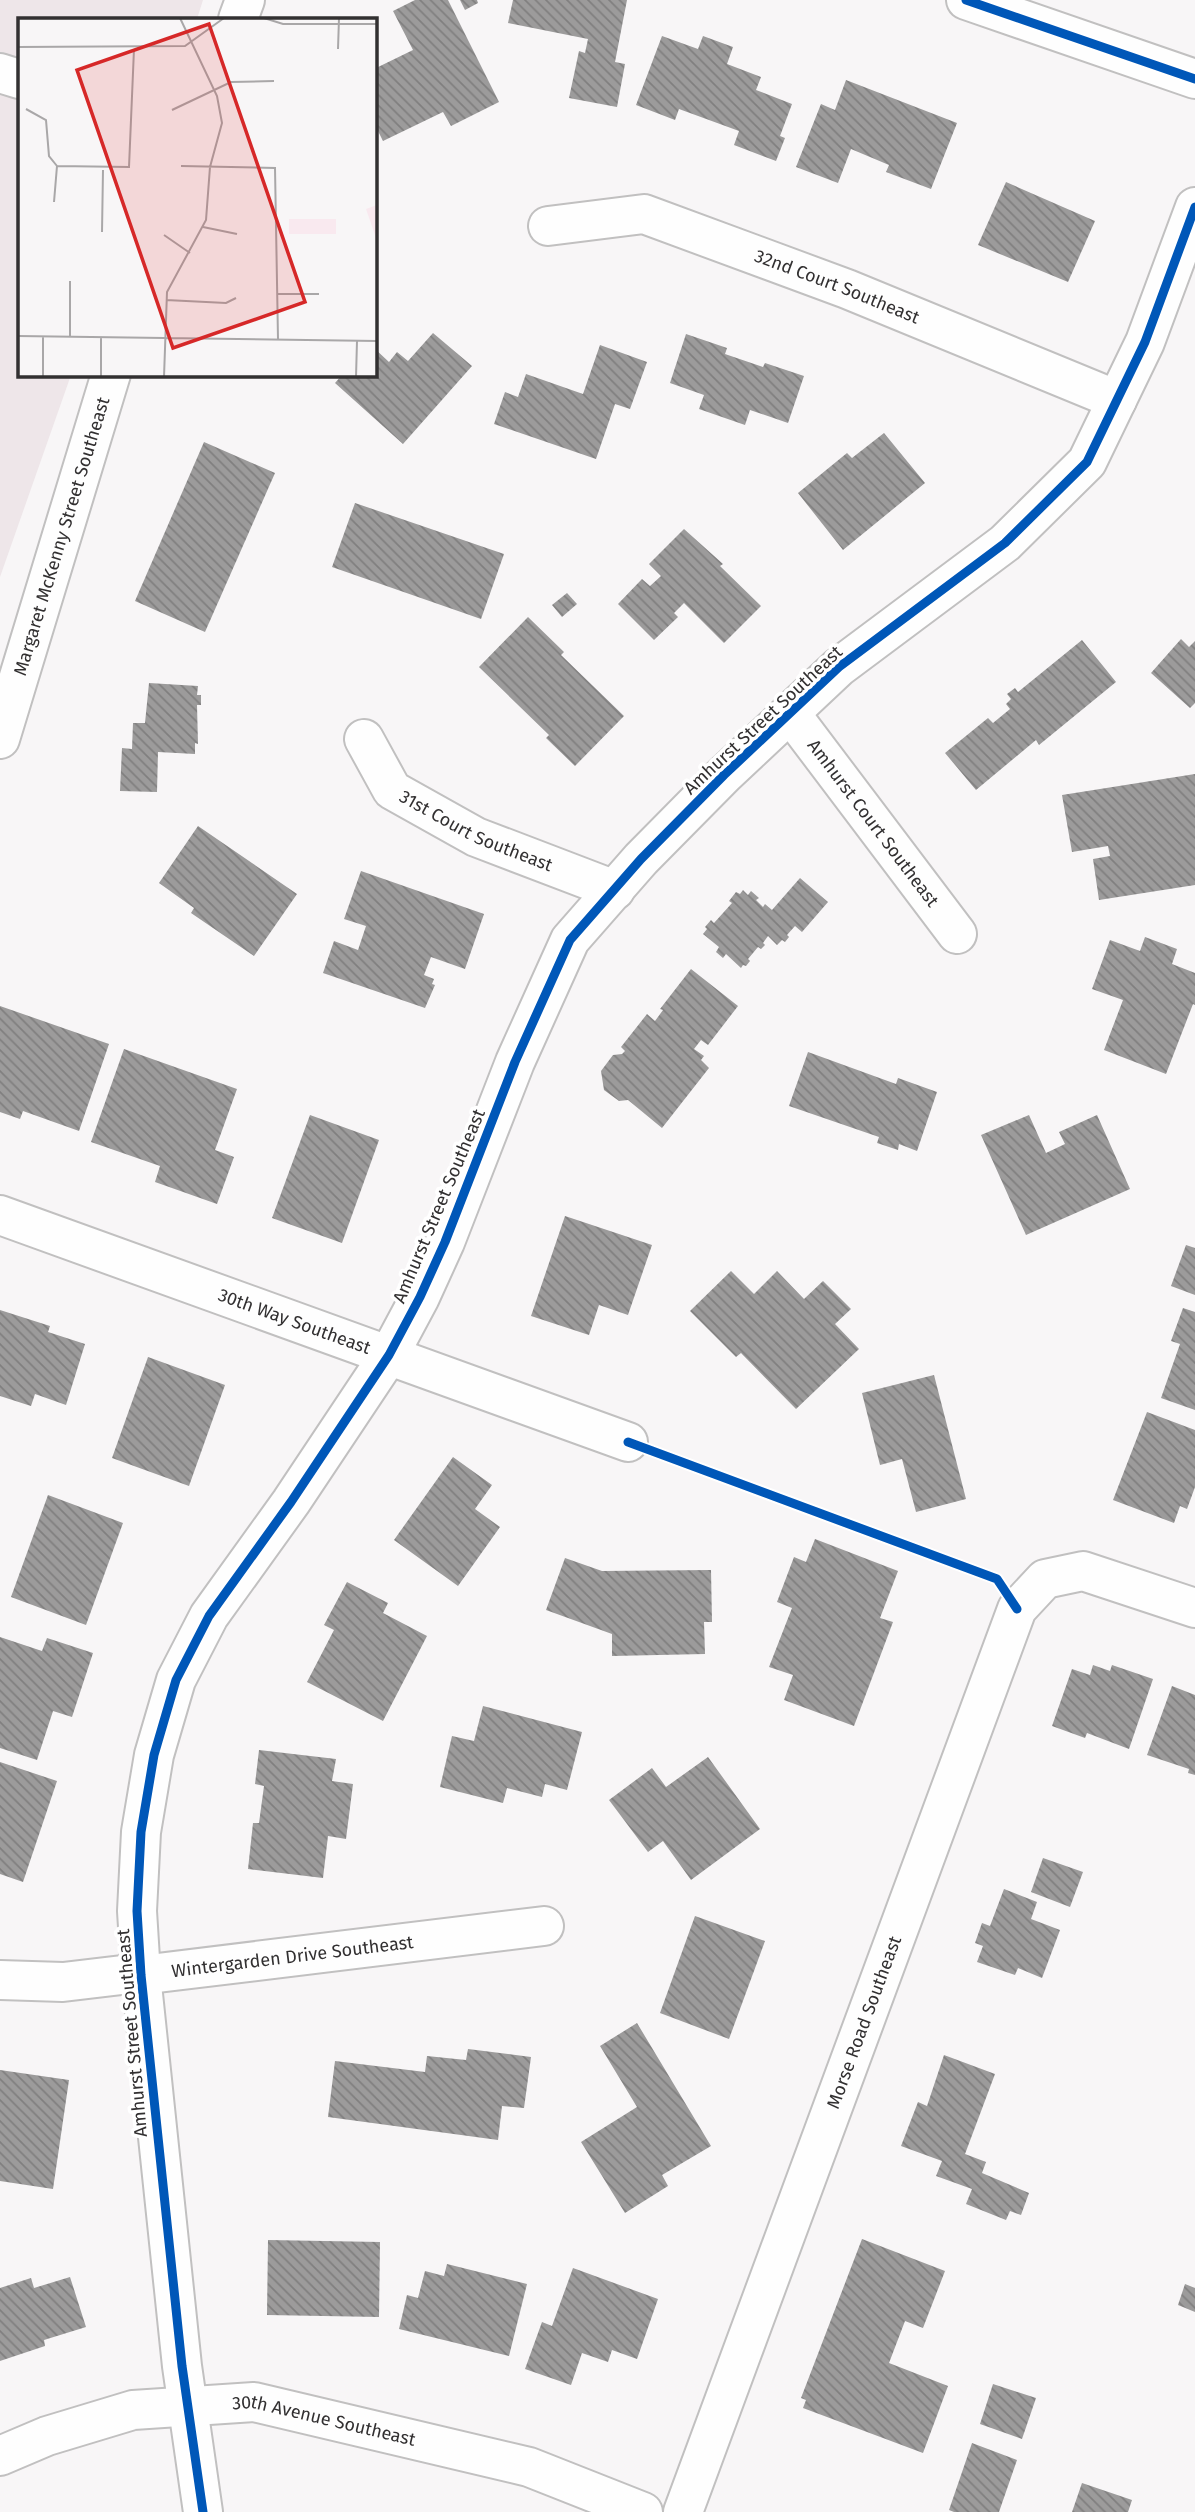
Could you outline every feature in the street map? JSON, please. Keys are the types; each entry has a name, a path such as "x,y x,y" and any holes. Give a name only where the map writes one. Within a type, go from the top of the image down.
{"street":[{"path":"238,18 244,0"},
{"path":"966,0 1195,79"},
{"path":"0,73 18,79"},
{"name":"Amhurst Street Southeast","path":"202,2512 187,2406 141,1975 137,1911 141,1832 154,1755 176,1680 209,1616 291,1502 389,1355 420,1297 515,1062 570,940 640,859 724,775 839,667 1005,543 1087,462 1145,342 1195,207"},
{"name":"32nd Court Southeast","path":"548,226 644,214 847,289 1117,400"},
{"name":"Margaret McKenny Street Southeast","path":"0,739 110,376"},
{"name":"Amhurst Court Southeast","path":"790,713 957,934"},
{"name":"31st Court Southeast","path":"364,739 392,790 476,837 615,890"},
{"name":"30th Way Southeast","path":"0,1215 628,1442"},
{"name":"Morse Road Southeast","path":"683,2512 1017,1609 1045,1579 1083,1571 1195,1608"},
{"name":"Wintergarden Drive Southeast","path":"0,1980 63,1982 141,1975 544,1926"},
{"name":"30th Avenue Southeast","path":"0,2456 47,2436 133,2410 254,2402 529,2467 643,2512"}],"shaded area":[{"path":"0,0 203,0 197,18 18,18 18,376 71,376 0,577"}],"building":[{"path":"415,0 448,0 499,102 451,126 443,112 383,141 376,127 376,68 413,50 393,11"},
{"path":"460,0 477,0 478,3 465,10"},
{"path":"513,0 627,0 615,62 625,64 617,107 569,98 579,51 585,53 588,39 508,23"},
{"path":"662,36 698,49 703,36 733,47 727,64 761,77 756,90 792,104 780,136 785,138 776,161 734,145 739,131 679,109 675,120 636,105"},
{"path":"846,80 957,123 931,189 886,172 889,165 851,149 838,183 796,167 821,104 835,110"},
{"path":"1006,182 1095,221 1068,282 978,245"},
{"path":"433,333 472,366 403,444 335,383 341,376 376,376 376,350 389,362 397,352 408,361"},
{"path":"686,334 727,348 725,354 763,367 765,363 804,376 788,423 750,410 745,425 699,409 704,395 670,383"},
{"path":"600,345 647,362 630,409 615,404 596,459 494,424 505,392 518,397 526,374 583,394"},
{"path":"884,433 925,483 843,550 798,493 847,453 852,458"},
{"path":"204,442 275,473 205,632 135,601"},
{"path":"355,503 504,554 481,619 332,567"},
{"path":"684,529 723,564 720,566 761,606 724,643 684,603 674,613 678,617 654,640 618,604 642,579 650,586 661,576 649,564"},
{"path":"567,593 577,604 562,617 552,605"},
{"path":"528,617 564,652 561,655 624,716 575,766 546,738 549,735 479,667"},
{"path":"1181,639 1189,647 1195,641 1195,703 1190,708 1151,673"},
{"path":"1082,640 1116,682 1039,745 1036,740 976,790 945,753 988,718 993,723 1010,709 1006,704 1011,699 1007,694 1015,688 1018,692"},
{"path":"149,683 198,686 197,695 201,695 201,705 197,705 198,744 195,743 195,754 158,752 157,792 120,791 122,748 132,749 133,723 145,723"},
{"path":"1195,774 1195,885 1099,900 1093,859 1110,856 1108,846 1072,852 1062,795"},
{"path":"198,826 297,894 254,956 191,913 194,908 159,883"},
{"path":"361,871 484,914 465,969 431,957 424,975 434,979 432,984 435,985 425,1008 323,973 334,941 358,950 366,926 344,919"},
{"path":"800,878 828,902 802,932 795,926 785,942 782,940 777,945 768,936 763,943 765,945 761,949 758,947 746,966 741,968 726,954 723,958 716,952 719,947 703,934 711,920 714,923 732,903 729,901 736,892 740,894 743,890 748,895 751,891 759,898 756,900 763,907 765,904 772,910"},
{"path":"1145,937 1177,949 1172,964 1195,973 1195,1005 1193,1004 1166,1074 1104,1050 1123,1000 1092,989 1110,940 1140,951"},
{"path":"691,969 738,1006 708,1045 701,1040 694,1049 704,1056 701,1060 709,1068 662,1128 628,1100 619,1101 604,1090 601,1071 613,1055 625,1051 621,1047 647,1014 655,1021 663,1010 660,1009"},
{"path":"0,1006 109,1044 79,1131 23,1111 20,1119 0,1112"},
{"path":"124,1049 237,1089 215,1150 234,1157 217,1204 155,1182 160,1166 91,1142"},
{"path":"808,1052 896,1084 898,1078 937,1092 917,1151 899,1144 898,1150 877,1143 879,1137 789,1106"},
{"path":"310,1115 379,1140 342,1243 272,1218"},
{"path":"1029,1115 1046,1153 1065,1144 1059,1132 1097,1115 1130,1189 1026,1235 981,1135"},
{"path":"565,1216 652,1245 628,1315 599,1305 589,1335 531,1316"},
{"path":"1186,1245 1195,1248 1195,1295 1171,1286"},
{"path":"731,1271 754,1294 777,1271 804,1299 823,1281 851,1309 835,1324 859,1349 796,1409 741,1353 736,1357 690,1311"},
{"path":"1183,1308 1195,1312 1195,1410 1161,1398 1180,1344 1171,1341"},
{"path":"0,1310 50,1326 48,1332 85,1344 66,1405 35,1394 31,1406 0,1396"},
{"path":"148,1357 225,1385 189,1486 112,1458"},
{"path":"934,1375 966,1499 916,1512 902,1459 880,1465 862,1393"},
{"path":"1147,1412 1195,1430 1195,1487 1187,1509 1180,1506 1174,1523 1113,1500"},
{"path":"453,1457 492,1485 475,1509 500,1527 458,1586 394,1540"},
{"path":"48,1495 123,1523 86,1625 11,1597"},
{"path":"815,1539 898,1571 880,1618 893,1622 854,1726 784,1700 793,1675 769,1667 792,1608 777,1602 794,1557 806,1562"},
{"path":"565,1558 602,1571 711,1570 712,1622 704,1622 705,1654 612,1656 612,1634 546,1610"},
{"path":"347,1582 388,1603 383,1613 427,1636 383,1721 307,1682 334,1630 324,1625"},
{"path":"0,1637 42,1651 47,1638 93,1653 72,1717 53,1711 37,1760 0,1748"},
{"path":"1093,1665 1110,1671 1112,1665 1153,1679 1129,1749 1087,1733 1085,1738 1052,1726 1072,1669 1090,1675"},
{"path":"1172,1686 1195,1695 1195,1775 1188,1773 1189,1769 1147,1755"},
{"path":"483,1706 582,1732 567,1790 545,1784 542,1797 507,1788 503,1803 440,1787 452,1736 474,1741"},
{"path":"259,1750 336,1759 332,1781 353,1784 346,1839 328,1836 323,1878 248,1869 253,1823 259,1823 264,1786 255,1784"},
{"path":"708,1757 760,1829 691,1880 663,1841 648,1852 609,1800 652,1768 666,1787"},
{"path":"0,1762 57,1781 23,1882 0,1874"},
{"path":"1043,1858 1083,1872 1070,1907 1031,1892"},
{"path":"1004,1889 1037,1902 1031,1919 1060,1930 1042,1978 1018,1968 1015,1975 977,1962 983,1946 975,1943 982,1923 990,1926"},
{"path":"695,1916 765,1941 729,2039 660,2013"},
{"path":"637,2023 711,2146 662,2175 668,2186 625,2213 581,2142 637,2107 600,2046"},
{"path":"468,2049 531,2057 524,2108 502,2106 498,2140 328,2117 335,2061 425,2072 427,2056 466,2060"},
{"path":"944,2055 995,2074 965,2154 986,2162 982,2173 1029,2193 1021,2215 1010,2211 1006,2220 966,2204 972,2189 936,2176 942,2161 901,2146 918,2102 927,2106"},
{"path":"0,2070 69,2080 53,2189 0,2181"},
{"path":"862,2239 945,2271 923,2328 905,2321 889,2363 948,2386 923,2453 803,2408 806,2400 801,2398"},
{"path":"268,2240 380,2242 379,2317 267,2315"},
{"path":"447,2264 527,2284 509,2356 399,2329 407,2295 418,2298 425,2271 444,2276"},
{"path":"573,2268 658,2299 637,2359 612,2350 608,2362 582,2353 571,2385 525,2369 542,2322 552,2326"},
{"path":"70,2277 86,2327 44,2340 45,2346 0,2361 0,2288 31,2278 34,2288"},
{"path":"1185,2284 1195,2288 1195,2312 1178,2305"},
{"path":"993,2384 1036,2398 1022,2439 980,2424"},
{"path":"972,2443 1017,2460 999,2512 949,2510"},
{"path":"1082,2483 1132,2500 1128,2512 1072,2512"}],"cycle path":[{"path":"966,0 1195,79"},
{"path":"203,2512 182,2366 141,1975 137,1911 141,1832 154,1755 176,1680 209,1616 291,1502 389,1355 420,1297 445,1242 515,1062 570,940 641,859 724,775 839,667 1005,543 1087,462 1145,342 1195,207"},
{"path":"628,1442 997,1579 1017,1609"}]}
